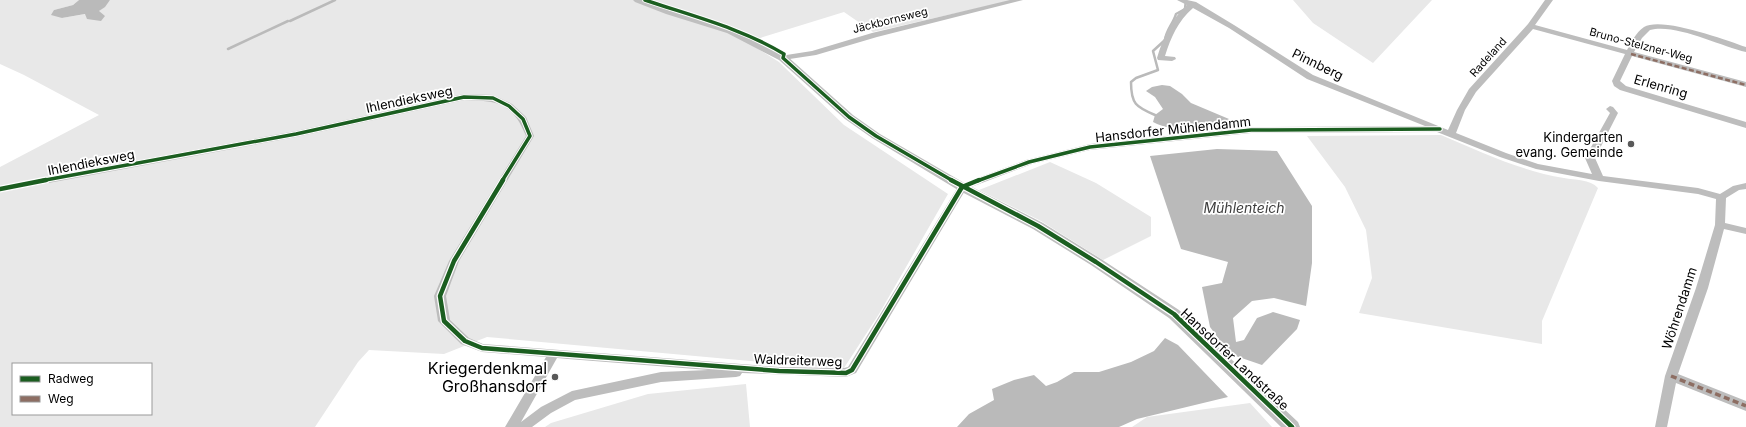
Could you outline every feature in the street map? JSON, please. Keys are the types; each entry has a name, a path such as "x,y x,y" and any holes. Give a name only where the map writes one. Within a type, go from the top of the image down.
{"main road":[{"name":"Hansdorfer Landstraße","path":"638,0 730,31 756,42 787,62 849,117 876,136 962,187 1038,226 1096,262 1174,314 1292,427"}],"street":[{"name":"Jäckbornsweg","path":"787,62 875,35 1019,0"},
{"name":"Pinnberg","path":"1181,0 1193,4 1243,32 1282,60 1310,77 1440,130"},
{"name":"Radeland","path":"1451,134 1461,110 1472,91 1531,26 1549,0"},
{"path":"1172,59 1161,58 1166,38 1181,14 1193,4"},
{"name":"Bruno-Stelzner-Weg","path":"1531,26 1746,85"},
{"name":"Erlenring","path":"1746,50 1678,29 1653,26 1648,27 1630,54 1616,81 1617,84 1623,88 1746,124"},
{"name":"Ihlendieksweg","path":"0,189 296,134 464,98 493,98 516,110 523,120 530,136 454,260 440,296 444,321 465,341 482,348 554,354"},
{"path":"1599,178 1590,158 1614,113 1610,109"},
{"name":"Hansdorfer Mühlendamm","path":"962,187 1029,162 1090,147 1251,130 1440,130 1503,155 1536,166 1599,178 1698,191 1721,197"},
{"path":"1721,197 1736,188 1746,186"},
{"name":"Waldreiterweg","path":"554,354 779,371 846,373 852,370 962,187"},
{"name":"Wöhrendamm","path":"1661,427 1671,376 1702,288 1720,225 1721,197"},
{"path":"1720,225 1746,231"},
{"path":"511,427 554,354"},
{"name":"Waldreiterweg","path":"523,427 546,410 572,396 611,387 661,377 779,371"},
{"path":"1671,376 1746,406"}],"shaded area":[{"path":"0,0 79,0 73,5 54,10 62,18 98,12 110,0 1014,0 873,32 844,12 763,37 749,43 779,62 844,125 948,194 879,314 844,368 804,366 487,337 444,354 369,350 358,362 315,427 0,427 0,167 99,115 24,75 0,64"},
{"path":"1293,0 1432,0 1373,63 1313,23"},
{"path":"1441,135 1517,166 1548,175 1587,181 1598,188 1542,321 1542,344 1359,313 1372,278 1366,230 1345,187 1307,136"},
{"path":"1050,162 1096,183 1151,217 1151,236 1103,260 1041,221 979,190"},
{"path":"746,384 750,427 545,427 551,423 648,394"},
{"path":"1250,403 1272,427 1132,427 1147,417"}],"water":[{"path":"79,0 110,0 105,7 99,11 105,16 101,21 87,19 85,14 62,18 51,15 54,10 73,5"},
{"path":"1162,85 1170,86 1182,94 1191,103 1229,119 1228,126 1200,129 1181,129 1162,126 1153,122 1155,115 1163,109 1155,97 1146,91 1152,87"},
{"name":"Mühlenteich","path":"1217,149 1277,151 1312,206 1312,263 1306,306 1274,298 1252,301 1233,318 1236,342 1244,340 1257,318 1273,312 1300,320 1297,329 1262,365 1230,354 1210,327 1202,287 1222,283 1228,262 1181,249 1150,156"},
{"path":"1165,338 1178,345 1228,397 1137,419 1119,427 957,427 969,414 994,400 992,389 1014,380 1034,375 1046,386 1057,382 1074,372 1099,372 1131,362 1154,351"}],"waterway":[{"path":"290,21 335,0"},
{"path":"1155,115 1143,110 1136,104 1132,95 1131,82 1136,78 1158,70 1153,51 1165,40 1176,14 1185,9 1186,0"},
{"path":"228,49 288,21"}],"marked path":[{"path":"1631,54 1746,85"},
{"path":"1671,376 1746,406"}],"cycle path":[{"path":"645,0 743,32 784,54 783,58 849,117 876,136 962,187 1038,226 1096,262 1174,314 1292,427"},
{"path":"0,189 296,134 464,97 493,98 516,111 523,119 530,136 454,261 440,296 444,321 465,341 482,348 779,371 846,373 852,370 962,187 1029,162 1090,147 1251,130 1440,129"}],"place":[{"name":"Kindergarten evang. Gemeinde","path":"1631,144"},
{"name":"Kriegerdenkmal Großhansdorf","path":"555,377"}]}
